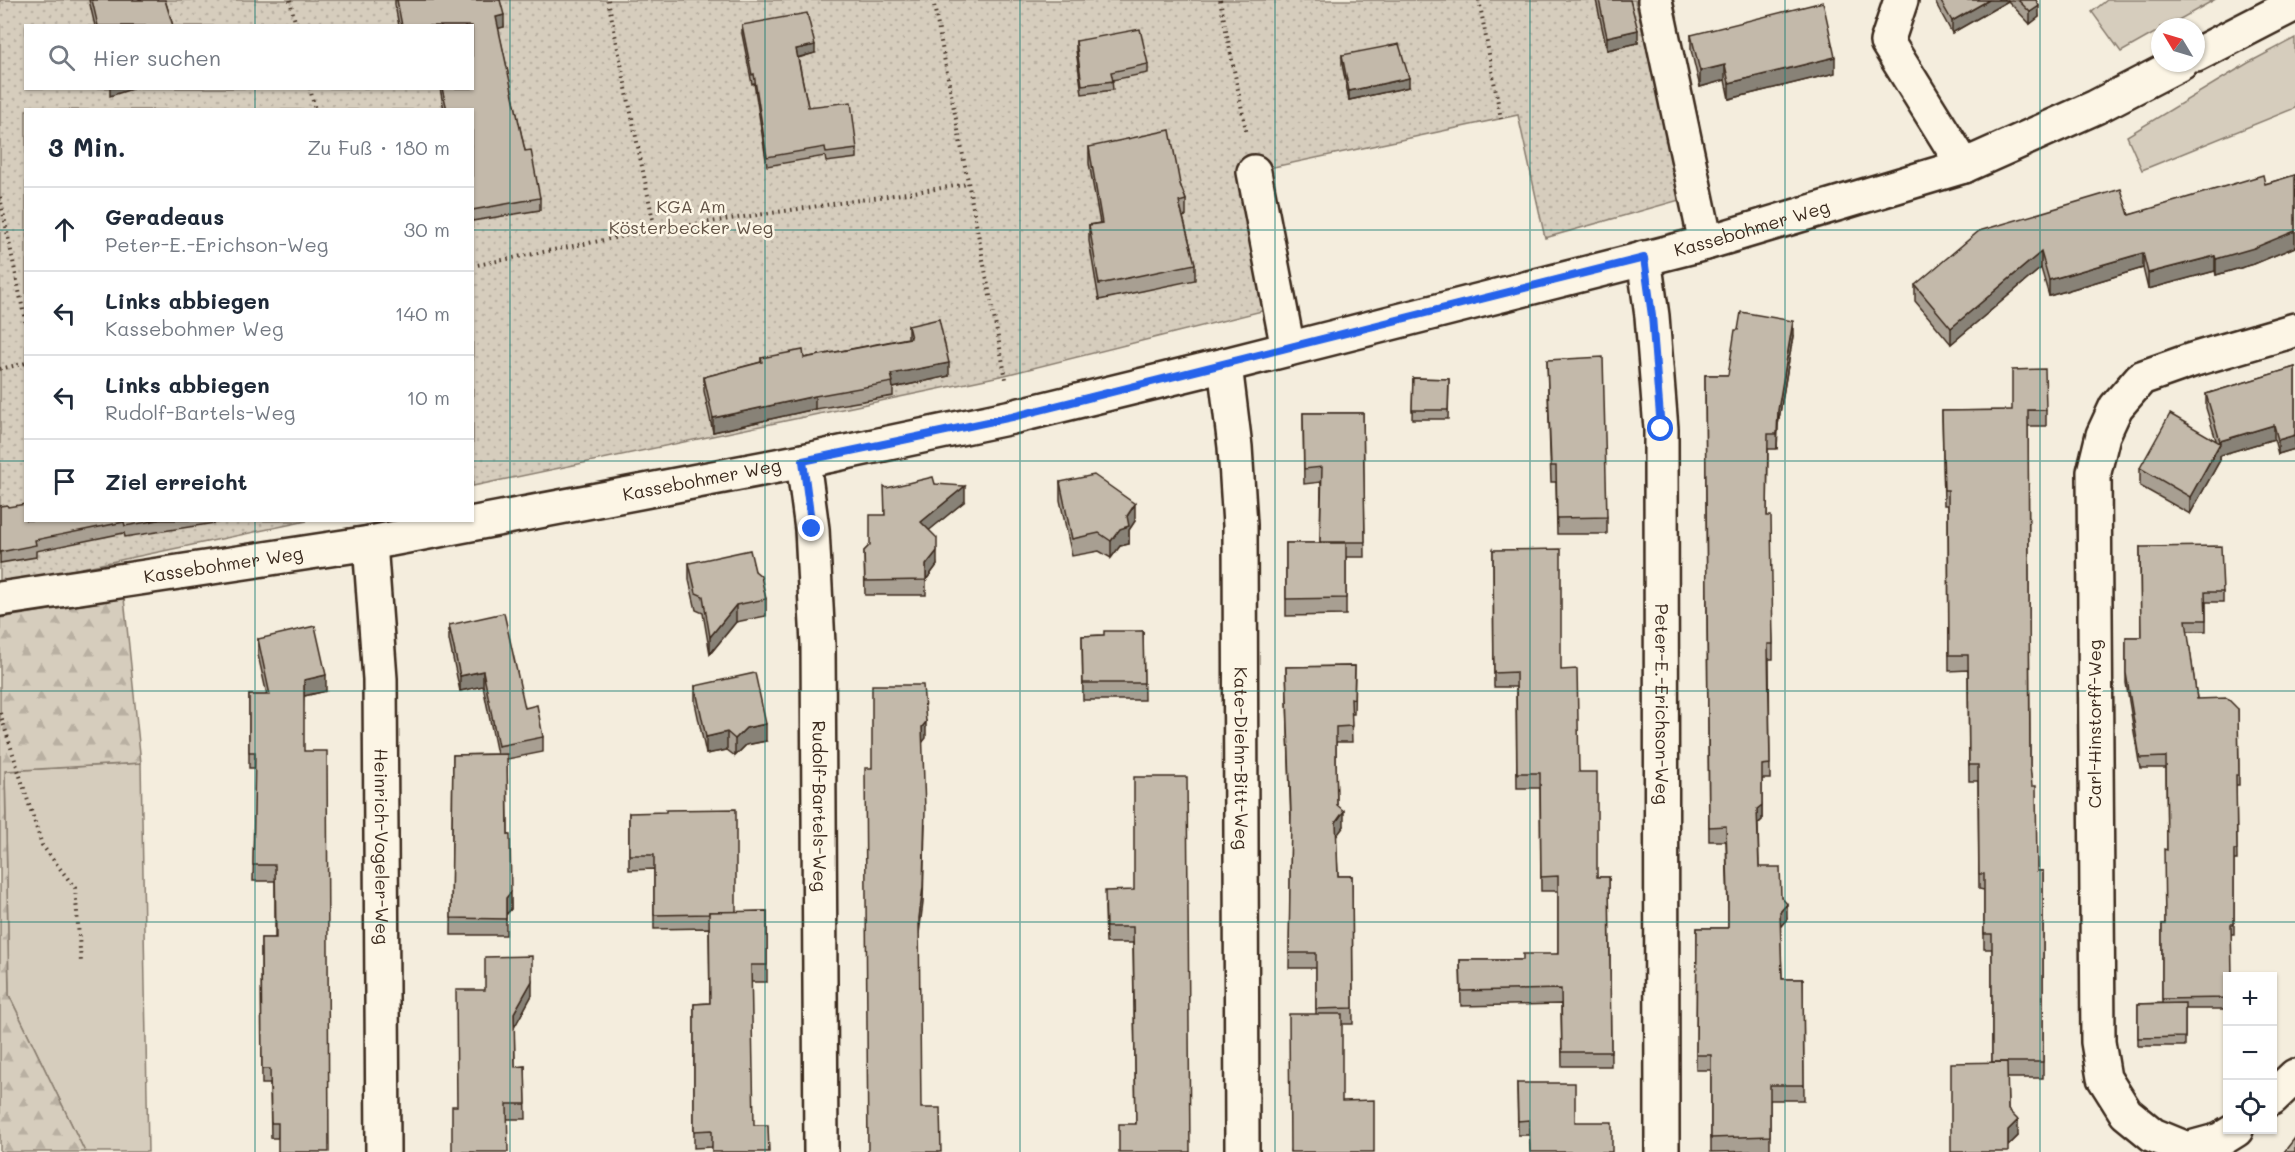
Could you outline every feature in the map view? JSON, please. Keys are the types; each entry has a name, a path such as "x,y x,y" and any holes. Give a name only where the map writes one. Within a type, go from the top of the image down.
{"street":[{"path":"1901,0 1887,42 1964,166"},
{"path":"1655,1 1706,243"},
{"path":"2205,50 2295,4"},
{"name":"Kassebohmer Weg","path":"0,598 370,543 803,461 1012,417 1706,243 1964,166 2096,107 2164,72"},
{"path":"1254,171 1288,349"},
{"name":"Peter-E.-Erichson-Weg","path":"1644,258 1652,316 1661,429 1662,1152"},
{"name":"Carl-Hinstorff-Weg","path":"2230,1134 2220,1140 2187,1149 2153,1135 2126,1113 2104,1078 2098,1042 2094,472 2103,435 2116,407 2142,378 2192,360 2295,330"},
{"name":"Kate-Diehn-Bitt-Weg","path":"1225,365 1235,447 1240,525 1242,1152"},
{"name":"Rudolf-Bartels-Weg","path":"803,461 812,529 818,644 821,1152"},
{"name":"Heinrich-Vogeler-Weg","path":"370,543 380,679 383,1152"},
{"path":"2277,1093 2295,1076"}],"path":[{"path":"290,0 296,24"},
{"path":"608,0 655,230"},
{"path":"933,0 1012,417"},
{"path":"1220,0 1254,171"},
{"path":"1479,0 1501,119"},
{"path":"310,90 315,108"},
{"path":"474,266 655,230 969,184"},
{"path":"0,197 24,315"},
{"path":"0,369 24,363"},
{"path":"0,714 42,845 75,888 81,962"}],"green space":[{"name":"KGA Am Kösterbecker Weg","path":"0,0 1635,0 1683,199 1545,238 1518,115 1241,174 1266,310 1005,375 474,486 474,108 24,108 24,522 302,522 0,585"},
{"path":"2107,0 2214,0 2182,18 2151,18 2151,35 2121,52 2092,12"},
{"path":"2295,38 2295,108 2142,170 2127,136 2248,63"},
{"path":"124,598 141,763 5,771 9,995 85,1152 0,1152 0,618"},
{"path":"141,763 148,1152 85,1152 9,995 5,771"}],"building":[{"path":"92,0 165,0 172,24 98,24"},
{"path":"397,0 500,0 504,15 496,17 525,151 531,150 540,198 474,210 474,108 447,108 442,90 474,90 474,24 402,24"},
{"path":"1599,0 1630,0 1638,30 1607,37"},
{"path":"1940,0 1989,0 1952,21"},
{"path":"2018,0 2036,0 2039,6 2030,12"},
{"path":"1823,2 1835,57 1729,83 1725,65 1700,71 1691,35"},
{"path":"807,13 815,45 796,49 808,107 851,102 857,149 826,153 825,147 767,157 754,74 752,75 742,25"},
{"path":"1140,29 1148,64 1111,72 1113,81 1082,85 1076,41"},
{"path":"1399,44 1409,78 1349,91 1342,55"},
{"path":"1170,130 1180,184 1186,200 1179,202 1195,264 1099,284 1089,225 1102,223 1089,147"},
{"path":"2263,175 2265,184 2295,175 2295,231 2254,248 2216,259 2215,256 2148,273 2143,253 2049,280 2041,252 1951,328 1915,285 1979,231 2121,189 2129,215"},
{"path":"1741,312 1793,321 1778,410 1777,434 1768,434 1767,516 1771,516 1773,644 1768,644 1770,764 1762,765 1762,805 1757,809 1759,867 1780,867 1781,897 1787,904 1780,912 1782,979 1803,979 1804,1085 1770,1085 1770,1136 1711,1138 1711,1055 1696,1055 1697,928 1728,928 1728,897 1726,826 1709,827 1705,375 1728,375 1735,330 1738,330"},
{"path":"939,319 949,363 891,374 893,382 713,418 704,377 762,362 761,358 803,350 804,358 911,338 908,326"},
{"path":"1603,357 1607,517 1557,518 1556,466 1551,466 1547,360"},
{"path":"2295,367 2295,435 2278,440 2274,425 2220,441 2206,394"},
{"path":"2045,369 2046,410 2028,410 2030,765 2032,786 2036,786 2037,871 2043,871 2043,1062 1992,1062 1992,934 1984,934 1984,874 1979,874 1978,765 1969,765 1968,655 1949,655 1948,490 1944,490 1942,411 2012,410 2012,370"},
{"path":"1413,378 1449,379 1448,410 1412,410"},
{"path":"1303,413 1363,413 1365,542 1320,542 1322,467 1304,469"},
{"path":"2170,414 2220,443 2190,497 2140,468"},
{"path":"1094,475 1135,504 1127,516 1129,526 1120,529 1111,541 1099,533 1072,539 1060,482"},
{"path":"933,477 935,484 965,486 921,522 937,538 937,551 926,565 926,580 865,581 864,551 870,545 870,515 885,515 884,486 887,488"},
{"path":"24,504 24,522 124,522 35,540 36,545 0,552 0,506 7,505 8,507"},
{"path":"124,522 148,522 125,526"},
{"path":"1286,543 1346,543 1346,598 1286,599"},
{"path":"2221,546 2223,592 2205,592 2206,620 2186,620 2197,699 2227,698 2238,709 2239,775 2236,775 2237,850 2234,850 2232,972 2223,972 2223,998 2162,999 2162,924 2165,924 2164,849 2167,850 2166,757 2140,758 2126,673 2126,637 2141,637 2140,547"},
{"path":"1561,549 1561,670 1577,669 1579,772 1597,772 1597,877 1609,877 1611,1052 1562,1052 1561,989 1461,991 1460,960 1523,960 1523,954 1558,954 1558,876 1541,877 1540,773 1517,773 1516,672 1494,673 1493,550"},
{"path":"750,550 755,571 761,576 766,599 736,605 710,637 703,596 696,593 689,563"},
{"path":"504,613 525,708 537,705 543,737 498,746 483,671 460,676 449,625"},
{"path":"315,626 326,675 304,680 304,751 327,751 329,1152 278,1152 278,1123 271,1123 270,1069 262,1069 261,938 276,938 275,865 253,865 255,752 249,752 249,695 270,695 258,639"},
{"path":"1104,631 1143,631 1144,683 1083,683 1082,636 1104,635"},
{"path":"1355,666 1354,699 1351,698 1352,726 1336,727 1337,805 1344,811 1336,822 1338,876 1352,876 1353,1008 1316,1009 1316,953 1289,953 1291,814 1286,667"},
{"path":"755,673 766,724 746,728 735,739 727,732 706,737 695,686"},
{"path":"872,685 923,685 926,722 922,727 925,809 923,887 919,918 921,1108 940,1108 941,1152 868,1152 865,768 872,768"},
{"path":"507,754 511,892 506,898 506,919 451,918 453,755"},
{"path":"1134,777 1187,777 1190,1152 1119,1152 1119,1124 1136,1124 1133,927 1106,927 1105,891 1134,890"},
{"path":"736,809 736,912 654,915 654,855 629,855 629,813"},
{"path":"767,911 767,965 751,965 754,1125 768,1125 769,1152 712,1152 712,1130 694,1131 694,1004 710,1003 709,912"},
{"path":"532,956 532,981 514,1013 515,1067 525,1066 526,1104 507,1104 508,1152 452,1152 452,1106 457,1106 456,990 485,990 485,957"},
{"path":"2185,1003 2185,1037 2138,1038 2138,1004"},
{"path":"1289,1014 1342,1014 1342,1101 1374,1100 1374,1152 1290,1152"},
{"path":"2007,1062 2008,1110 2018,1120 2008,1130 2008,1152 1951,1152 1951,1063"},
{"path":"1517,1083 1575,1083 1575,1122 1612,1122 1612,1152 1530,1152 1529,1120 1518,1121"},
{"path":"2295,1138 2295,1152 2284,1152"}],"route":[{"path":"812,529 803,461 1012,417 1644,258 1652,316 1661,429"}]}
